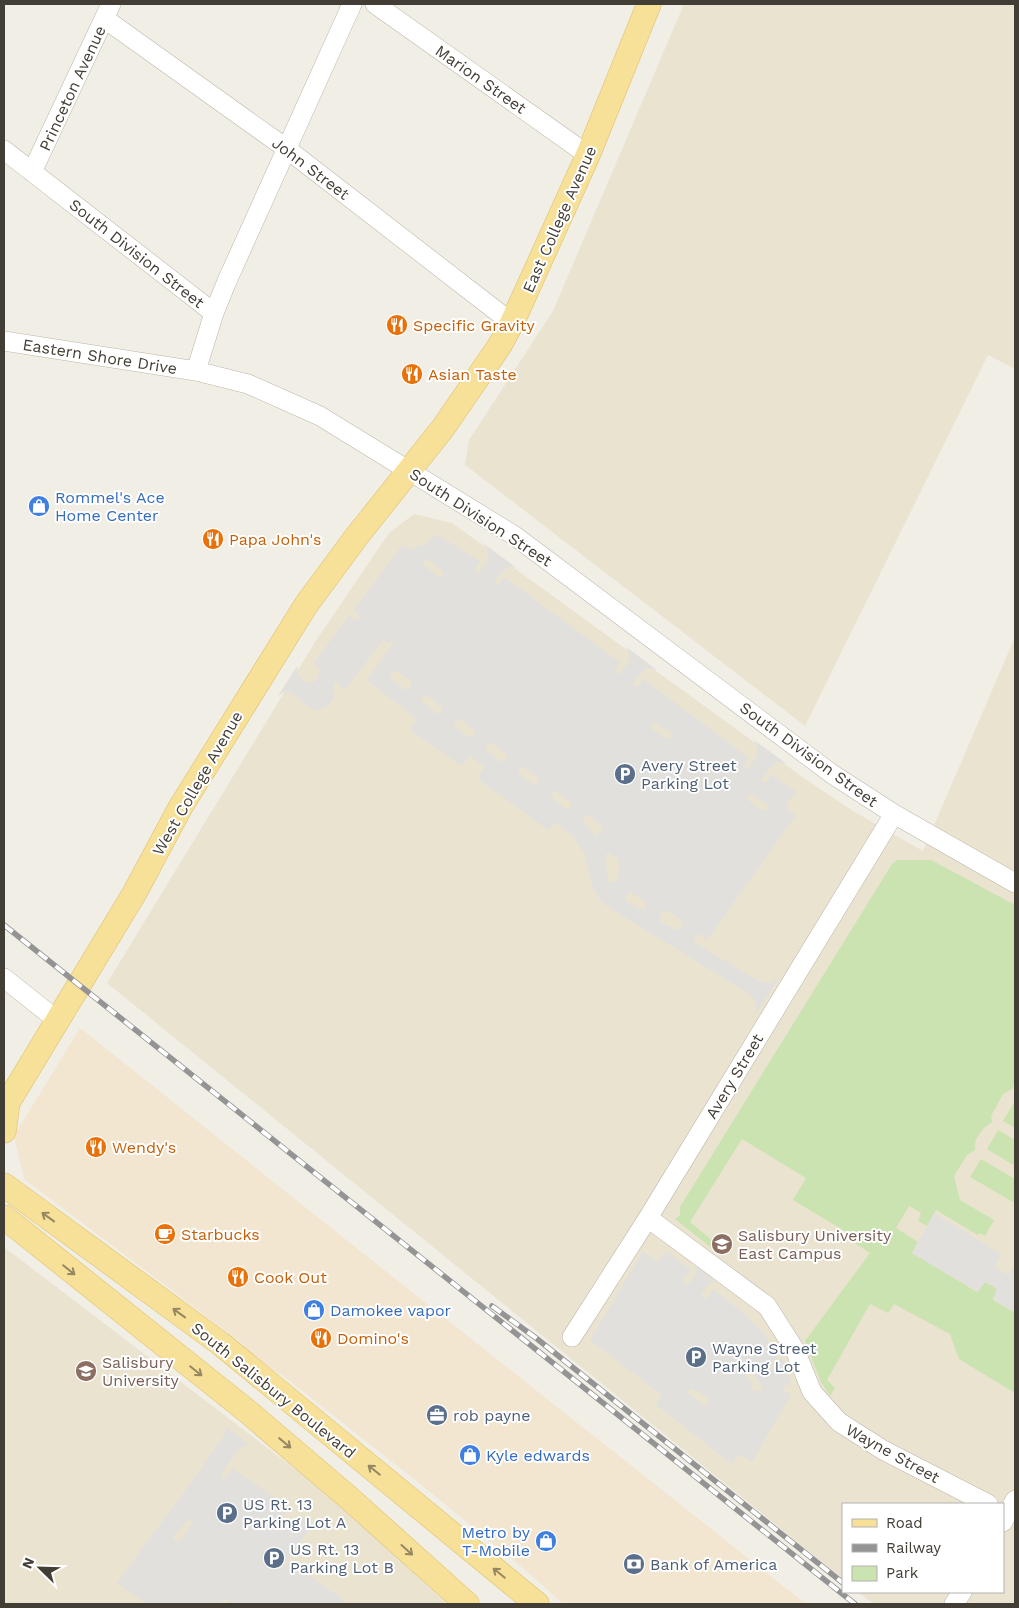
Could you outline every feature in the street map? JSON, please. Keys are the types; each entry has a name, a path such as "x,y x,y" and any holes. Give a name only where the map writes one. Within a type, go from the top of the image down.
{"main road":[{"name":"East College Avenue","path":"409,469 443,428 500,345 512,323 588,155 649,4"},
{"name":"West College Avenue","path":"6,1106 134,894 180,808 306,605 409,469"},
{"path":"4,1131 6,1106"},
{"path":"4,1169 6,1176 28,1202"},
{"name":"South Salisbury Boulevard","path":"4,1185 221,1344 537,1604"},
{"name":"South Salisbury Boulevard","path":"4,1217 248,1411 349,1498 467,1604"},
{"path":"4,1233 38,1244"},
{"path":"248,1411 256,1400 268,1402 318,1444 353,1453"}],"street":[{"path":"214,313 352,4"},
{"name":"Marion Street","path":"375,4 588,155"},
{"name":"John Street","path":"108,11 512,323"},
{"name":"Princeton Avenue","path":"32,172 108,11"},
{"name":"South Division Street","path":"4,150 214,313 196,371 248,384 320,416 409,469 515,536 832,774 894,814 1015,883"},
{"name":"Eastern Shore Drive","path":"4,341 196,371"},
{"name":"Avery Street","path":"572,1337 648,1218 894,814"},
{"path":"4,978 58,1022"},
{"name":"Wayne Street","path":"648,1218 767,1306 794,1350 812,1392 839,1422 883,1450 986,1503"},
{"path":"954,1604 961,1593"}],"shaded area":[{"path":"684,4 1015,4 1015,369 988,355 805,726 465,465 469,440 553,311"},
{"name":"Salisbury University East Campus","path":"414,514 452,523 801,776 853,811 923,851 1015,637 1015,1604 874,1604 859,1593 1004,1593 1004,1503 842,1503 842,1578 107,983 315,642 389,533"},
{"name":"Avery Street Parking Lot","path":"436,534 480,561 475,570 477,573 480,572 489,556 487,548 480,541 518,569 511,566 506,568 495,580 495,583 499,584 504,577 621,663 615,670 620,674 629,661 629,652 625,646 657,670 645,669 633,683 634,685 638,686 643,679 749,758 744,765 746,769 749,768 757,756 758,748 754,740 787,764 775,763 761,780 765,783 771,775 796,791 786,805 796,815 707,940 699,934 694,939 697,944 759,981 770,983 779,977 755,1015 756,1003 751,995 605,905 592,886 585,855 573,836 555,822 548,830 478,779 484,766 469,756 462,766 410,730 417,719 367,680 393,643 392,641 388,644 383,640 345,690 337,682 334,683 334,697 329,705 324,708 318,710 309,708 297,696 286,691 278,696 297,666 298,675 305,682 312,683 318,678 320,670 314,663 349,615 356,620 360,619 360,616 354,610 402,545 411,550 417,546 424,545","holes":["428,560 442,570 444,574 442,577 438,576 424,566 424,561","396,670 412,682 410,688 406,690 390,678 391,673","426,695 442,707 442,712 437,714 422,701 423,697","457,719 475,731 474,735 470,738 454,726","654,722 671,733 671,738 667,739 651,728","491,743 507,755 505,761 502,762 486,750 487,745","523,767 539,778 537,784 534,785 519,774 519,769","553,791 571,803 571,807 566,809 551,797","750,794 767,804 767,809 763,811 748,800 748,795","585,816 590,816 603,827 599,835 596,836 583,821","608,853 617,858 620,867 616,881 610,883 605,855","630,892 645,902 646,907 640,909 625,900 626,895","666,910 681,920 683,923 679,930 659,921 660,914"]},
{"path":"80,1028 806,1604 563,1604 530,1574 424,1487 281,1374 252,1356 243,1344 24,1179 14,1136"},
{"path":"934,1213 1001,1254 995,1267 1009,1274 1015,1265 1015,1313 993,1299 997,1289 988,1283 984,1283 978,1292 912,1253"},
{"name":"Salisbury University","path":"4,1247 329,1495 447,1604 4,1604"},
{"name":"Wayne Street Parking Lot","path":"643,1251 658,1262 666,1251 691,1270 684,1278 685,1284 688,1284 695,1276 697,1267 716,1282 710,1283 701,1295 702,1297 706,1299 713,1289 763,1332 778,1358 768,1365 771,1369 775,1370 782,1357 791,1384 786,1385 782,1390 791,1395 752,1462 739,1454 732,1464 655,1404 662,1395 590,1340","holes":["749,1369 751,1369 762,1388 761,1392 750,1388 753,1382 745,1376","691,1388 707,1397 709,1401 707,1405 703,1405 689,1394 688,1391"]},
{"name":"US Rt. 13 Parking Lot A","path":"225,1426 248,1444 238,1450 220,1476 225,1479 232,1468 289,1507 282,1518 292,1524 299,1515 313,1525 281,1568 289,1561 349,1604 229,1604 228,1600 224,1599 220,1604 146,1604 117,1583 190,1484 226,1430","holes":["188,1520 192,1524 180,1541 175,1541 173,1536"]}],"green space":[{"path":"897,860 931,860 1015,905 1015,1083 1012,1089 1003,1094 991,1116 992,1122 979,1134 975,1150 967,1155 954,1176 960,1200 994,1220 985,1236 980,1233 978,1235 936,1210 927,1226 918,1221 921,1213 909,1206 896,1228 918,1242 912,1253 977,1292 985,1282 997,1289 993,1300 1015,1313 1015,1393 959,1359 950,1334 894,1304 888,1313 870,1304 827,1380 835,1388 830,1396 821,1382 805,1341 870,1253 856,1244 858,1239 793,1200 806,1178 742,1139 690,1222 721,1248 718,1253 675,1219 680,1215 680,1207 892,864"},
{"path":"1015,1101 1015,1128 1003,1121"},
{"path":"998,1130 1015,1140 1015,1166 987,1149"},
{"path":"981,1159 1015,1179 1015,1198 1013,1202 970,1177"}],"railway":[{"path":"4,925 855,1604"},
{"path":"492,1306 536,1338 842,1582"}],"place":[{"name":"Specific Gravity","path":"397,325"},
{"name":"Asian Taste","path":"412,374"},
{"name":"Rommel's Ace Home Center","path":"39,506"},
{"name":"Papa John's","path":"213,539"},
{"name":"Avery Street Parking Lot","path":"625,774"},
{"name":"Wendy's","path":"96,1147"},
{"name":"Starbucks","path":"165,1234"},
{"name":"Salisbury University East Campus","path":"722,1244"},
{"name":"Cook Out","path":"238,1277"},
{"name":"Damokee vapor","path":"314,1310"},
{"name":"Domino's","path":"321,1338"},
{"name":"Wayne Street Parking Lot","path":"696,1357"},
{"name":"Salisbury University","path":"86,1371"},
{"name":"rob payne","path":"437,1415"},
{"name":"Kyle edwards","path":"470,1455"},
{"name":"US Rt. 13 Parking Lot A","path":"227,1513"},
{"name":"Metro by T-Mobile","path":"546,1541"},
{"name":"US Rt. 13 Parking Lot B","path":"274,1558"},
{"name":"Bank of America","path":"634,1564"}]}
